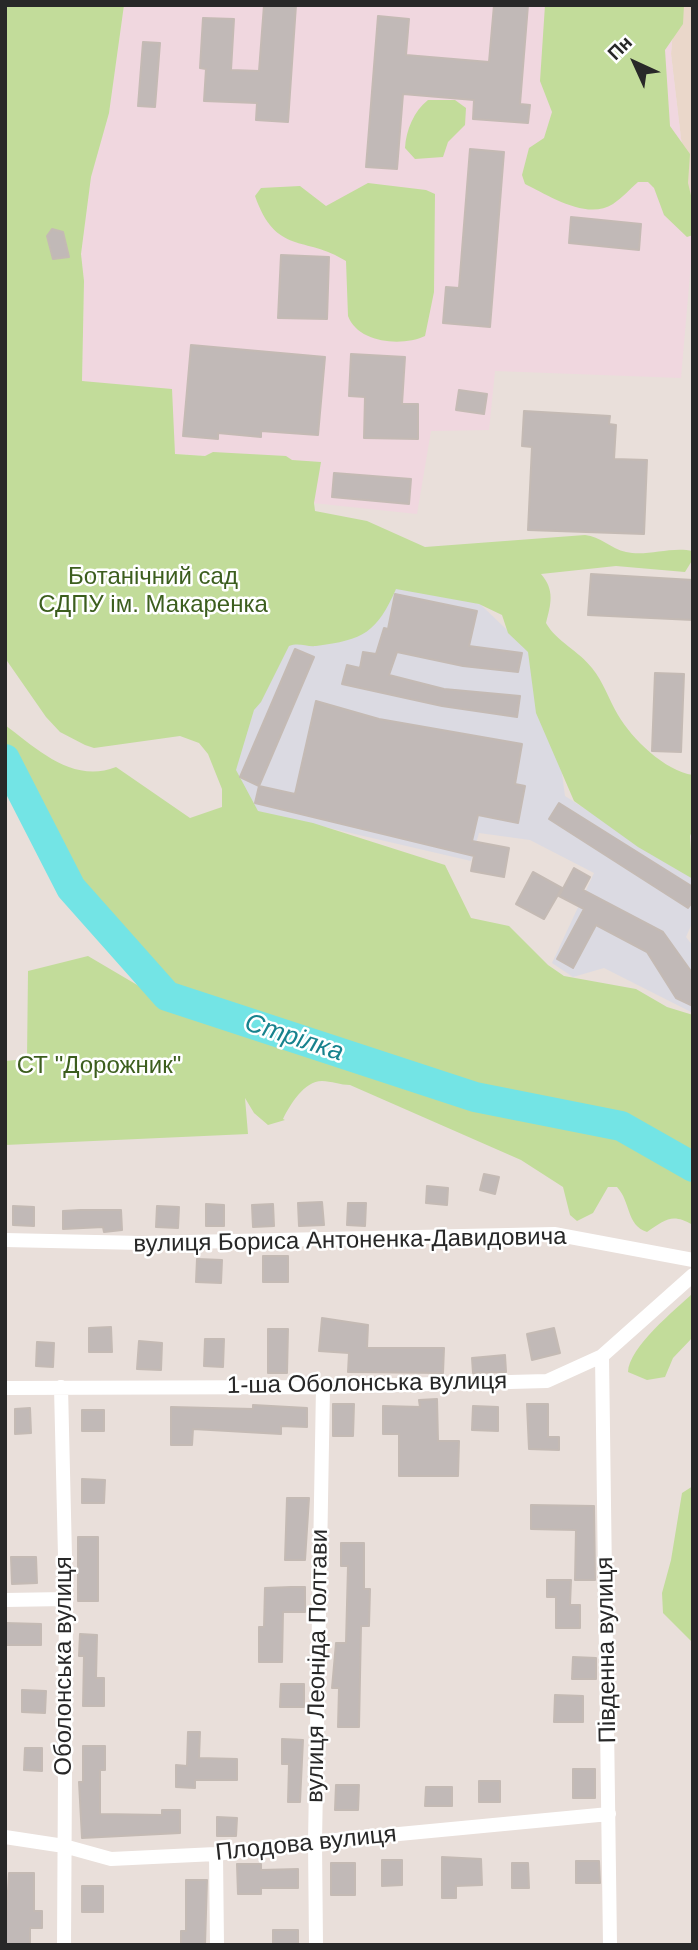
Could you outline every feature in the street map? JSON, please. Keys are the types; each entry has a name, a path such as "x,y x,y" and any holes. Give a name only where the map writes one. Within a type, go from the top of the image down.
{"street":[{"name":"вулиця Бориса Антоненка-Давидовича","path":"5,1240 141,1243 554,1234 693,1260"},
{"name":"1-ша Оболонська вулиця","path":"5,1388 323,1387 547,1381 602,1356 693,1275"},
{"name":"Південна вулиця","path":"602,1356 610,1945"},
{"name":"Оболонська вулиця","path":"61,1387 66,1599 64,1945"},
{"name":"вулиця Леоніда Полтави","path":"316,1945 315,1842 323,1387"},
{"path":"5,1600 66,1599"},
{"name":"Плодова вулиця","path":"5,1837 64,1846 111,1859 216,1854 609,1814"},
{"path":"216,1854 218,1945"}],"shaded area":[{"path":"124,5 675,5 671,54 693,240 681,378 495,371 489,430 431,431 417,514 313,503 321,462 175,454 82,381 84,281 81,254 91,177 109,113"},
{"path":"675,5 693,5 693,240 671,54"},
{"path":"398,585 480,604 528,650 553,707 565,796 693,877 693,921 686,937 693,946 693,1013 604,968 573,977 552,963 594,873 530,840 479,833 471,861 256,811 235,772 255,700 284,642"}],"green space":[{"path":"5,5 124,5 109,113 91,177 81,254 84,281 82,381 172,389 175,454 205,456 213,452 286,456 292,460 321,462 315,511 367,521 425,547 585,535 634,553 693,551 693,559 685,572 616,566 541,574 550,592 546,623 550,629 592,668 618,715 640,743 661,761 693,775 693,829 690,836 693,879 638,847 574,801 536,713 528,652 508,633 502,615 479,604 396,589 375,624 357,637 332,644 289,646 261,702 254,710 236,770 258,811 313,823 445,865 471,918 509,926 548,965 564,976 636,989 667,1007 693,1015 693,1225 680,1219 669,1219 647,1232 640,1229 632,1219 625,1199 617,1187 608,1187 593,1213 577,1221 570,1215 563,1187 521,1160 350,1085 325,1081 309,1085 294,1101 283,1119 285,1120 268,1125 254,1113 245,1098 248,1134 5,1145 5,1061 27,1059 28,971 88,956 144,989 41,848 34,819 5,767 5,725 43,753 70,768 100,771 116,767 190,818 222,807 222,789 208,754 199,743 180,736 94,748 60,732 46,717 5,658"},
{"path":"545,5 684,5 683,24 665,50 670,126 690,154 688,183 693,204 693,235 687,237 664,215 654,188 648,182 638,182 613,204 592,210 556,200 525,184 522,175 529,148 544,138 552,112 540,81"},
{"path":"428,100 455,100 466,108 465,125 448,142 443,157 415,159 405,148 407,134 415,115"},
{"path":"368,183 426,190 435,194 434,292 425,336 393,342 361,332 348,316 346,261 282,236 263,215 255,196 261,188 300,186 326,206"},
{"path":"693,1293 693,1337 673,1358 665,1377 647,1380 628,1372 630,1362 644,1340"},
{"path":"693,1486 693,1643 663,1613 662,1593 671,1560 682,1493"}],"building":[{"path":"264,5 296,5 288,122 256,120 257,103 204,101 206,69 200,68 203,18 234,19 231,70 259,71"},
{"path":"494,5 528,5 520,104 530,105 528,123 473,119 474,100 403,94 397,169 366,167 378,16 409,19 406,55 489,62"},
{"path":"143,42 160,43 155,107 138,106"},
{"path":"470,149 504,152 490,327 443,323 446,287 459,288"},
{"path":"571,217 641,224 639,250 569,243"},
{"path":"52,229 63,232 69,257 53,259 47,236"},
{"path":"281,255 329,257 327,319 278,318"},
{"path":"191,345 325,357 318,435 261,431 261,437 218,433 218,439 183,436"},
{"path":"351,354 405,357 402,404 418,404 418,439 364,438 365,397 349,396"},
{"path":"459,390 487,394 484,414 456,410"},
{"path":"524,411 610,416 609,424 616,425 614,459 647,460 644,534 528,530 532,447 522,446"},
{"path":"334,473 411,479 409,504 332,497"},
{"path":"591,574 693,580 693,620 588,615"},
{"path":"395,594 477,611 469,646 522,653 518,672 463,666 397,652 389,675 444,689 520,696 517,717 442,706 342,684 347,665 360,668 363,652 376,654 384,628 388,629"},
{"path":"295,649 314,657 259,786 240,777"},
{"path":"655,673 684,674 681,752 652,751"},
{"path":"316,701 379,719 522,744 515,784 525,786 518,823 478,815 472,841 509,848 504,877 471,871 474,856 255,803 259,786 295,794"},
{"path":"559,803 693,887 693,901 688,908 549,819"},
{"path":"574,868 590,877 583,890 663,932 693,974 693,1006 676,998 647,952 596,925 573,968 557,959 584,909 559,896"},
{"path":"533,872 562,888 544,919 516,904"},
{"path":"484,1174 499,1177 495,1194 480,1190"},
{"path":"427,1186 448,1188 447,1205 426,1203"},
{"path":"322,1202 324,1225 299,1226 298,1203"},
{"path":"348,1203 366,1203 365,1226 347,1225"},
{"path":"206,1204 224,1205 224,1226 206,1226"},
{"path":"273,1204 274,1226 253,1227 252,1205"},
{"path":"13,1206 34,1207 34,1226 13,1225"},
{"path":"157,1206 179,1207 178,1228 156,1227"},
{"path":"121,1210 122,1230 104,1232 103,1227 63,1229 63,1211"},
{"path":"263,1256 288,1256 288,1282 263,1282"},
{"path":"197,1259 222,1260 221,1283 196,1282"},
{"path":"322,1318 368,1325 367,1348 444,1348 443,1373 348,1372 349,1353 319,1351"},
{"path":"111,1327 112,1352 89,1352 89,1328"},
{"path":"554,1328 560,1353 532,1360 527,1334"},
{"path":"268,1329 288,1329 287,1373 268,1373"},
{"path":"205,1339 224,1339 223,1367 204,1366"},
{"path":"139,1341 162,1343 161,1370 137,1369"},
{"path":"37,1342 54,1343 53,1367 36,1366"},
{"path":"505,1355 506,1372 473,1373 472,1358"},
{"path":"437,1399 438,1441 459,1441 458,1476 399,1476 399,1434 383,1434 383,1406 420,1407 419,1400"},
{"path":"333,1404 354,1404 353,1436 333,1436"},
{"path":"527,1404 548,1404 548,1437 559,1437 559,1450 529,1449"},
{"path":"253,1405 307,1408 307,1427 281,1426 281,1434 193,1429 192,1445 171,1445 171,1407 253,1409"},
{"path":"473,1406 498,1407 498,1431 472,1430"},
{"path":"30,1408 31,1433 15,1434 15,1409"},
{"path":"82,1410 104,1410 104,1431 82,1431"},
{"path":"82,1479 105,1480 104,1503 82,1503"},
{"path":"287,1498 309,1498 305,1560 285,1560"},
{"path":"531,1505 594,1506 595,1580 575,1580 576,1530 531,1529"},
{"path":"78,1537 98,1537 98,1601 78,1601"},
{"path":"341,1543 364,1543 364,1589 370,1589 369,1626 361,1626 359,1727 338,1727 339,1688 332,1688 336,1643 346,1643 348,1566 341,1566"},
{"path":"11,1557 36,1557 37,1583 12,1584"},
{"path":"547,1580 571,1580 570,1605 580,1605 580,1628 556,1628 556,1597 547,1597"},
{"path":"305,1587 305,1612 283,1612 282,1662 259,1662 259,1627 264,1627 265,1588"},
{"path":"5,1623 41,1624 41,1645 5,1645"},
{"path":"80,1634 97,1635 96,1678 104,1678 104,1706 83,1706 84,1656 79,1656"},
{"path":"573,1657 596,1658 596,1679 572,1679"},
{"path":"281,1684 304,1684 304,1707 280,1707"},
{"path":"22,1690 46,1691 45,1713 22,1712"},
{"path":"555,1695 583,1696 583,1722 554,1722"},
{"path":"188,1732 200,1732 199,1758 237,1759 237,1780 195,1780 195,1788 176,1787 176,1765 187,1766"},
{"path":"282,1739 303,1740 300,1802 288,1802 289,1764 282,1764"},
{"path":"83,1746 105,1746 105,1770 100,1770 100,1814 162,1815 162,1810 180,1810 180,1833 82,1838 79,1782 83,1782"},
{"path":"25,1748 42,1748 42,1771 24,1770"},
{"path":"573,1769 595,1769 595,1798 573,1798"},
{"path":"479,1781 500,1781 500,1802 479,1802"},
{"path":"336,1785 359,1785 358,1810 335,1810"},
{"path":"426,1787 452,1787 452,1806 425,1806"},
{"path":"217,1817 237,1818 236,1836 217,1836"},
{"path":"442,1857 481,1859 482,1885 456,1886 456,1898 442,1898"},
{"path":"382,1860 402,1860 402,1885 382,1886"},
{"path":"576,1861 599,1861 600,1883 576,1883"},
{"path":"331,1863 355,1863 355,1895 331,1895"},
{"path":"512,1863 528,1863 529,1888 512,1888"},
{"path":"237,1864 261,1864 261,1870 298,1869 298,1888 261,1888 261,1894 238,1894"},
{"path":"9,1873 34,1873 34,1911 42,1911 42,1928 30,1928 30,1945 5,1945"},
{"path":"186,1880 207,1880 205,1945 181,1945 181,1931 186,1931"},
{"path":"82,1886 103,1886 103,1912 82,1912"},
{"path":"273,1930 298,1930 298,1945 273,1945"}],"waterway":[{"name":"Стрілка","path":"5,759 71,888 167,996 475,1097 621,1126 693,1167"}],"park label":[{"name":"Ботанічний сад СДПУ ім. Макаренка","path":"153,591"},
{"name":"СТ \"Дорожник\"","path":"99,1066"}]}
